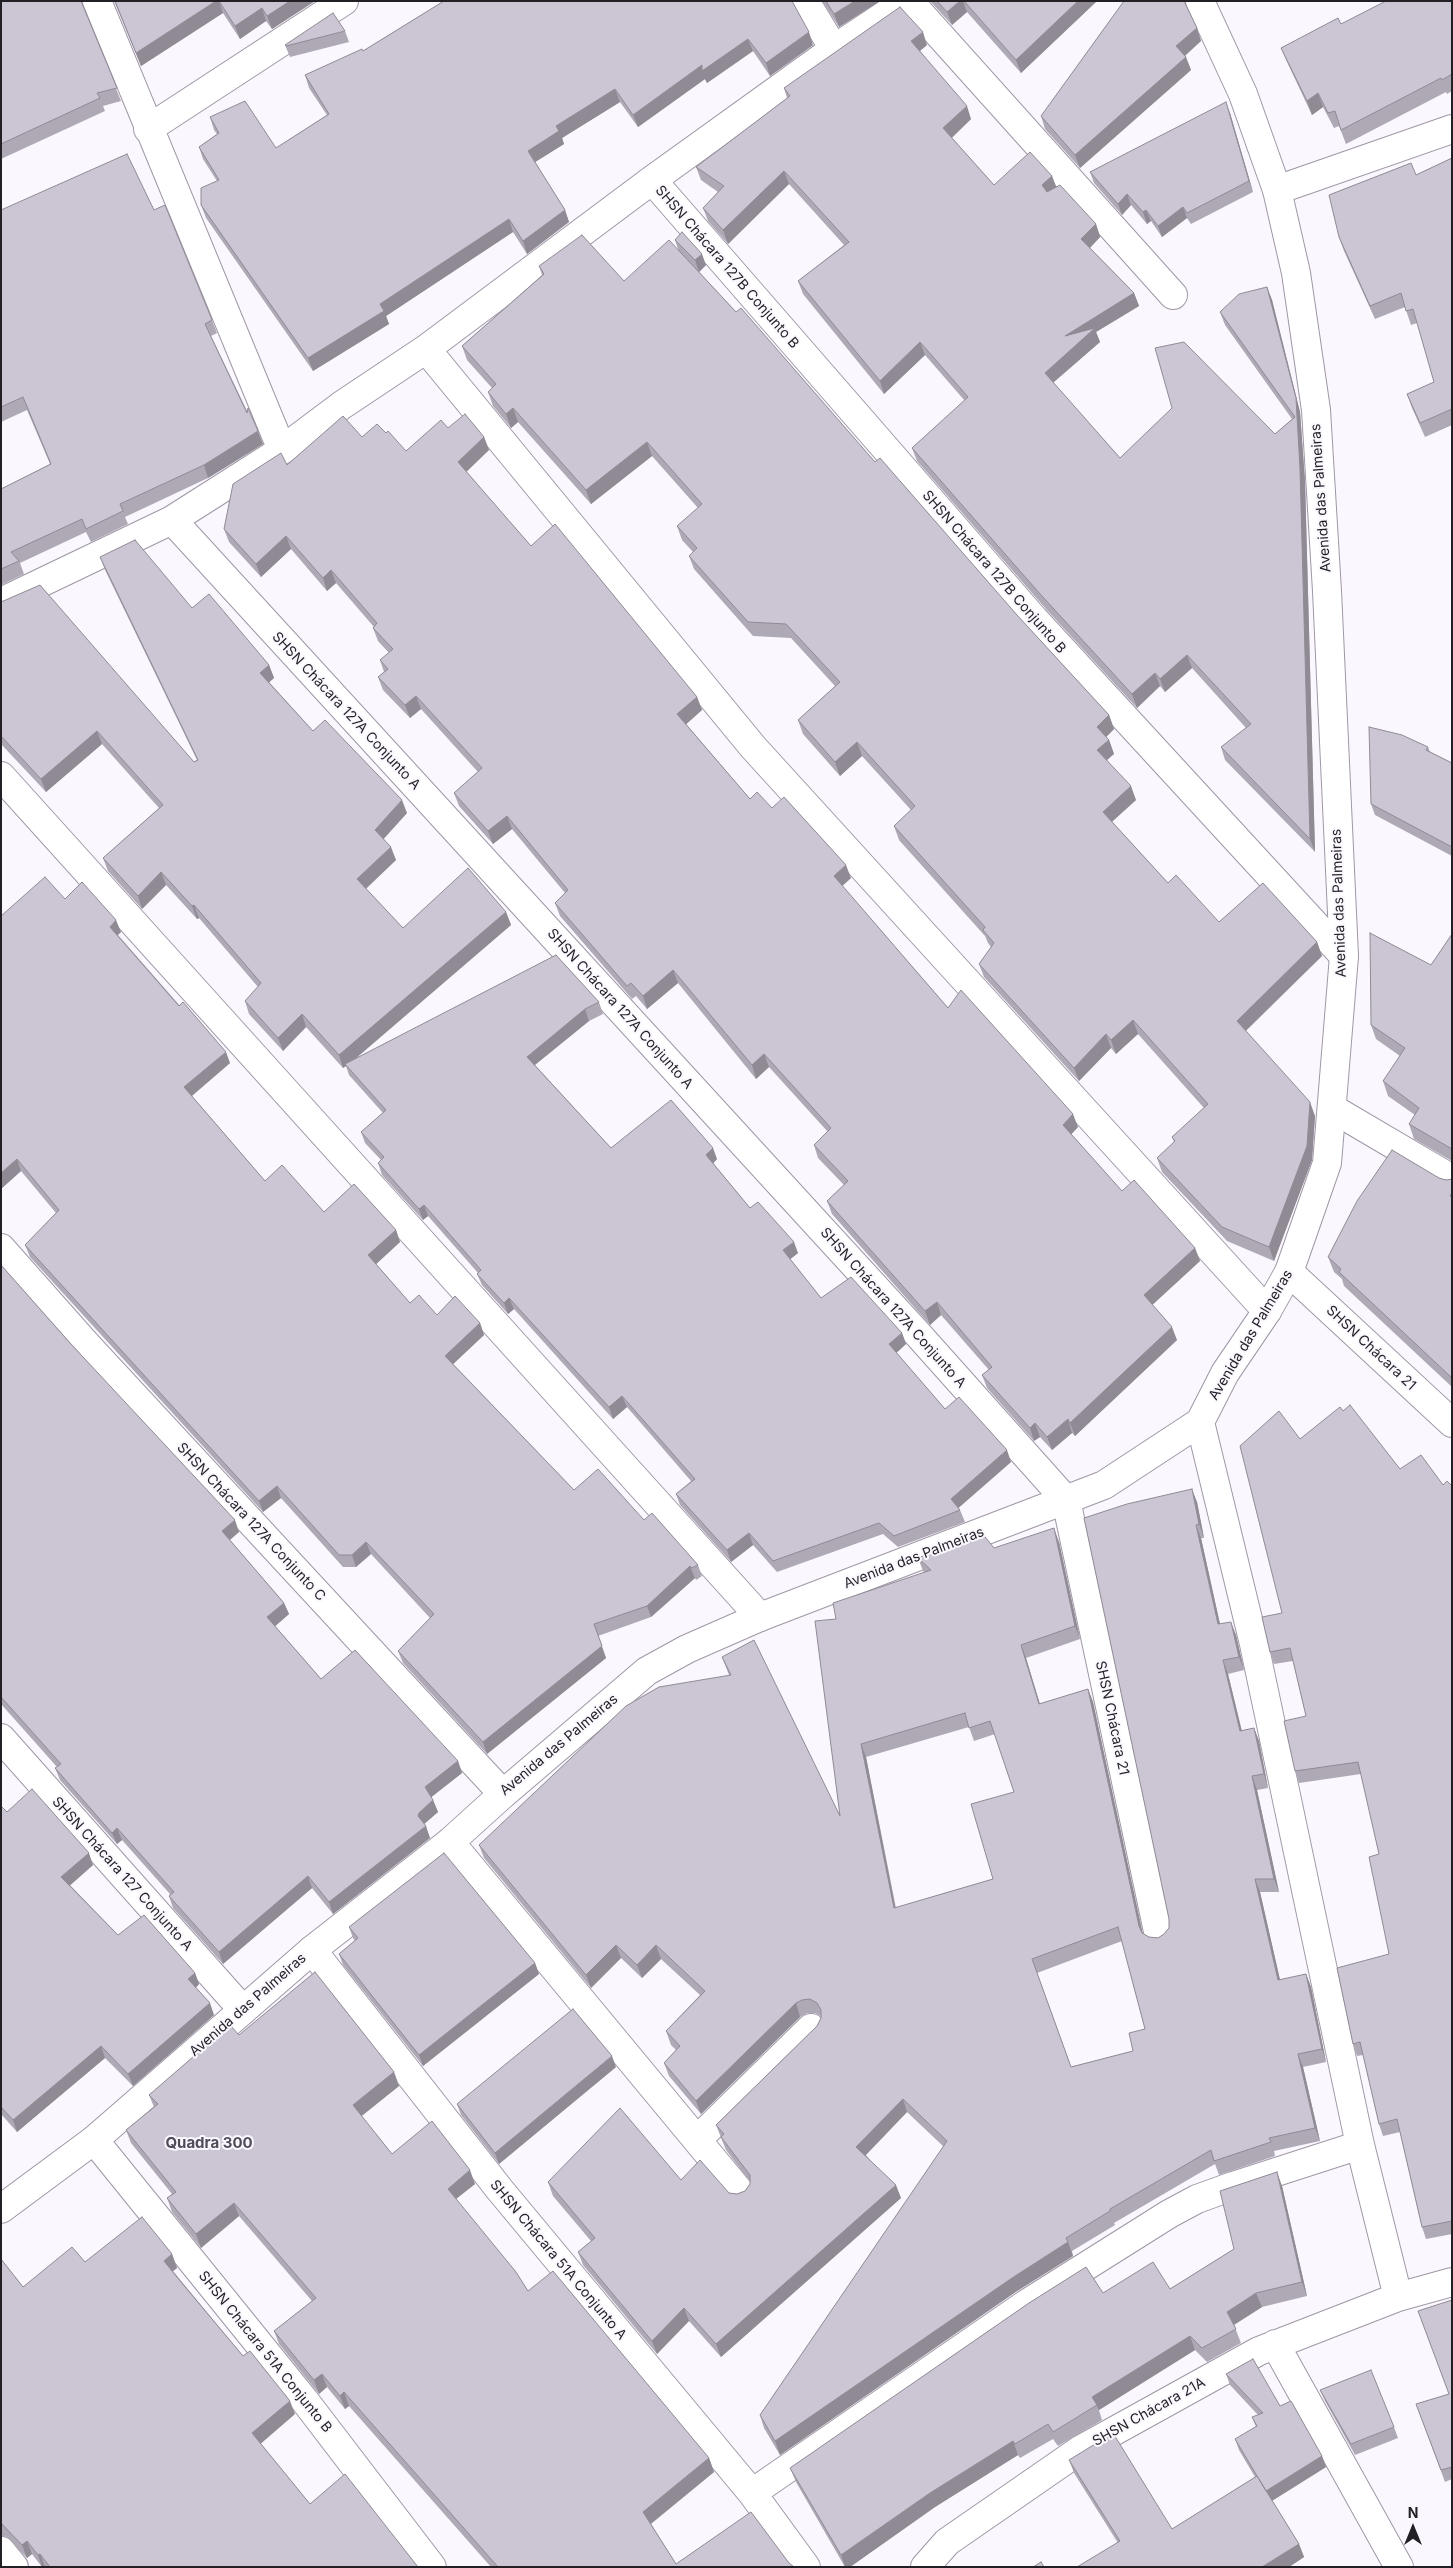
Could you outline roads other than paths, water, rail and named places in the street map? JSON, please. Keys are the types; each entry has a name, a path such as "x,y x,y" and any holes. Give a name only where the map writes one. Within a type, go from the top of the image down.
{"street":[{"path":"97,1 148,129 282,450"},
{"path":"148,129 344,1"},
{"path":"805,1 834,49"},
{"path":"4,594 172,520 282,450 342,405 426,349 652,180 834,49 908,1 1173,295"},
{"name":"Avenida das Palmeiras","path":"1,2209 94,2140 312,1950 450,1842 502,1794 647,1671 687,1649 760,1617 1104,1485 1200,1422 1225,1373 1268,1311 1290,1272 1327,1163 1333,1109 1344,956 1327,591 1316,410 1296,273 1278,190 1243,94 1200,1"},
{"path":"1278,190 1452,129"},
{"name":"SHSN Chácara 127B Conjunto B","path":"652,180 1034,619 1344,956"},
{"path":"426,349 753,747 1268,1311"},
{"name":"SHSN Chácara 127A Conjunto A","path":"172,520 915,1331 1066,1500"},
{"path":"1,776 760,1617"},
{"path":"1333,1109 1452,1179"},
{"name":"SHSN Chácara 127A Conjunto C","path":"1,1248 86,1344 502,1794"},
{"name":"SHSN Chácara 21","path":"1290,1272 1452,1423"},
{"path":"1200,1422 1254,1644 1360,2146 1398,2297"},
{"name":"SHSN Chácara 21","path":"1066,1500 1158,1936"},
{"name":"SHSN Chácara 127 Conjunto A","path":"1,1738 243,2010"},
{"path":"450,1842 740,2192"},
{"name":"SHSN Chácara 51A Conjunto A","path":"312,1950 500,2190 752,2493 806,2567"},
{"path":"698,2139 811,2028"},
{"name":"SHSN Chácara 51A Conjunto B","path":"94,2140 299,2394 432,2567"},
{"path":"752,2493 1026,2304 1169,2214 1197,2199 1233,2186 1360,2146"},
{"name":"SHSN Chácara 21A","path":"925,2567 947,2542 1080,2450 1275,2344 1398,2297 1452,2282"},
{"path":"1275,2344 1399,2567"},
{"path":"1,2551 14,2567"}],"district":[{"name":"Quadra 300","path":"209,2143"}]}
